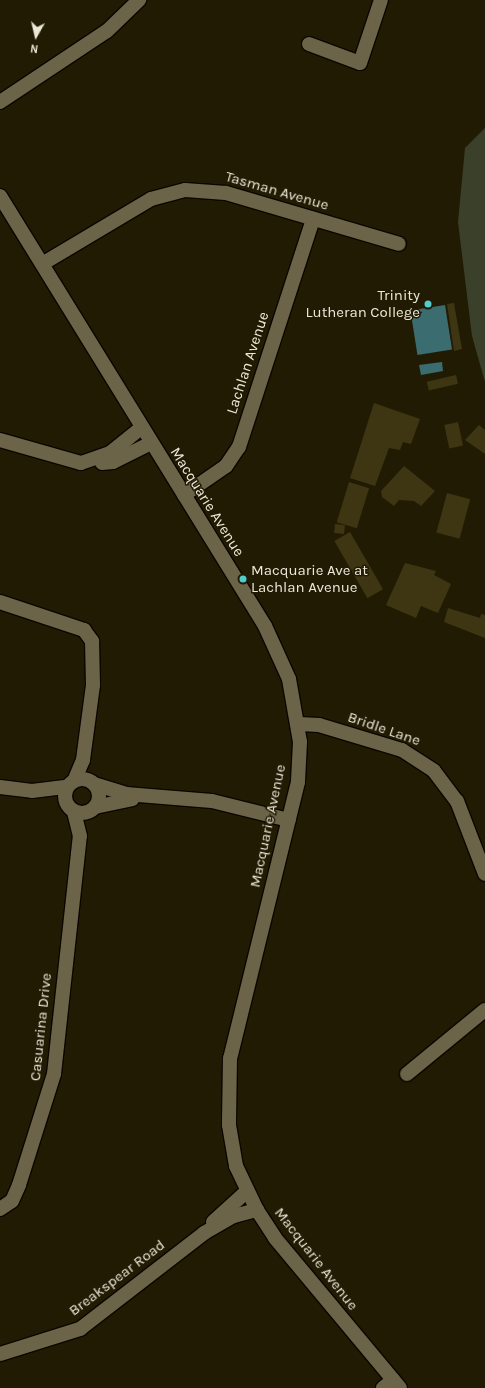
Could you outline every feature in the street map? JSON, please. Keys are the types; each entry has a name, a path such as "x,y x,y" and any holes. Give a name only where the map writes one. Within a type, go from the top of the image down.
{"street":[{"path":"0,102 107,31 139,0"},
{"path":"309,44 360,63 381,0"},
{"name":"Tasman Avenue","path":"42,264 151,199 185,190 226,193 399,244"},
{"name":"Macquarie Avenue","path":"2,203 42,264 184,495 274,644 290,679 299,724 299,764 289,820 227,1081 233,1149 246,1192 274,1238 392,1385"},
{"name":"Lachlan Avenue","path":"184,495 226,466 239,447 313,219"},
{"path":"92,461 117,449 142,428"},
{"path":"0,440 71,462 113,462 151,443"},
{"path":"0,602 84,630 92,641 93,685 83,760 70,784 69,807"},
{"name":"Bridle Lane","path":"299,724 319,725 402,750 434,770 457,801 485,874"},
{"path":"83,760 99,798 93,809"},
{"path":"32,791 70,784 92,783 117,792 212,801 289,820"},
{"path":"0,787 32,791 69,807 93,809 116,801 158,797"},
{"name":"Casuarina Drive","path":"69,807 80,836"},
{"name":"Casuarina Drive","path":"0,1209 12,1201 51,1093 80,836 93,809"},
{"path":"407,1074 485,1010"},
{"name":"Breakspear Road","path":"0,1354 80,1329 204,1233 246,1192"},
{"name":"Breakspear Road","path":"204,1233 234,1216 257,1210"}],"green space":[{"path":"485,128 485,382 472,336 458,222 465,148"}],"water":[{"path":"445,305 452,349 417,355 410,310"},
{"path":"442,362 443,371 421,375 419,365"}],"building":[{"path":"454,303 462,349 454,351 447,304"},
{"path":"456,375 458,384 429,391 427,382"},
{"path":"374,403 420,419 411,444 403,442 400,450 389,448 375,486 350,478"},
{"path":"458,422 463,445 449,448 444,425"},
{"path":"479,425 485,430 485,454 465,440"},
{"path":"404,466 435,491 421,506 414,501 399,500 394,506 382,497 381,491"},
{"path":"349,482 369,488 357,528 337,522"},
{"path":"447,493 470,499 460,539 436,533"},
{"path":"335,524 345,525 344,534 334,533"},
{"path":"350,532 383,589 367,598 334,541"},
{"path":"405,563 436,571 434,575 451,584 438,613 421,606 416,618 386,605"},
{"path":"448,608 480,618 481,614 485,615 485,638 444,622"}],"place":[{"name":"Trinity Lutheran College","path":"428,304"},
{"name":"Macquarie Ave at Lachlan Avenue","path":"243,579"}]}
